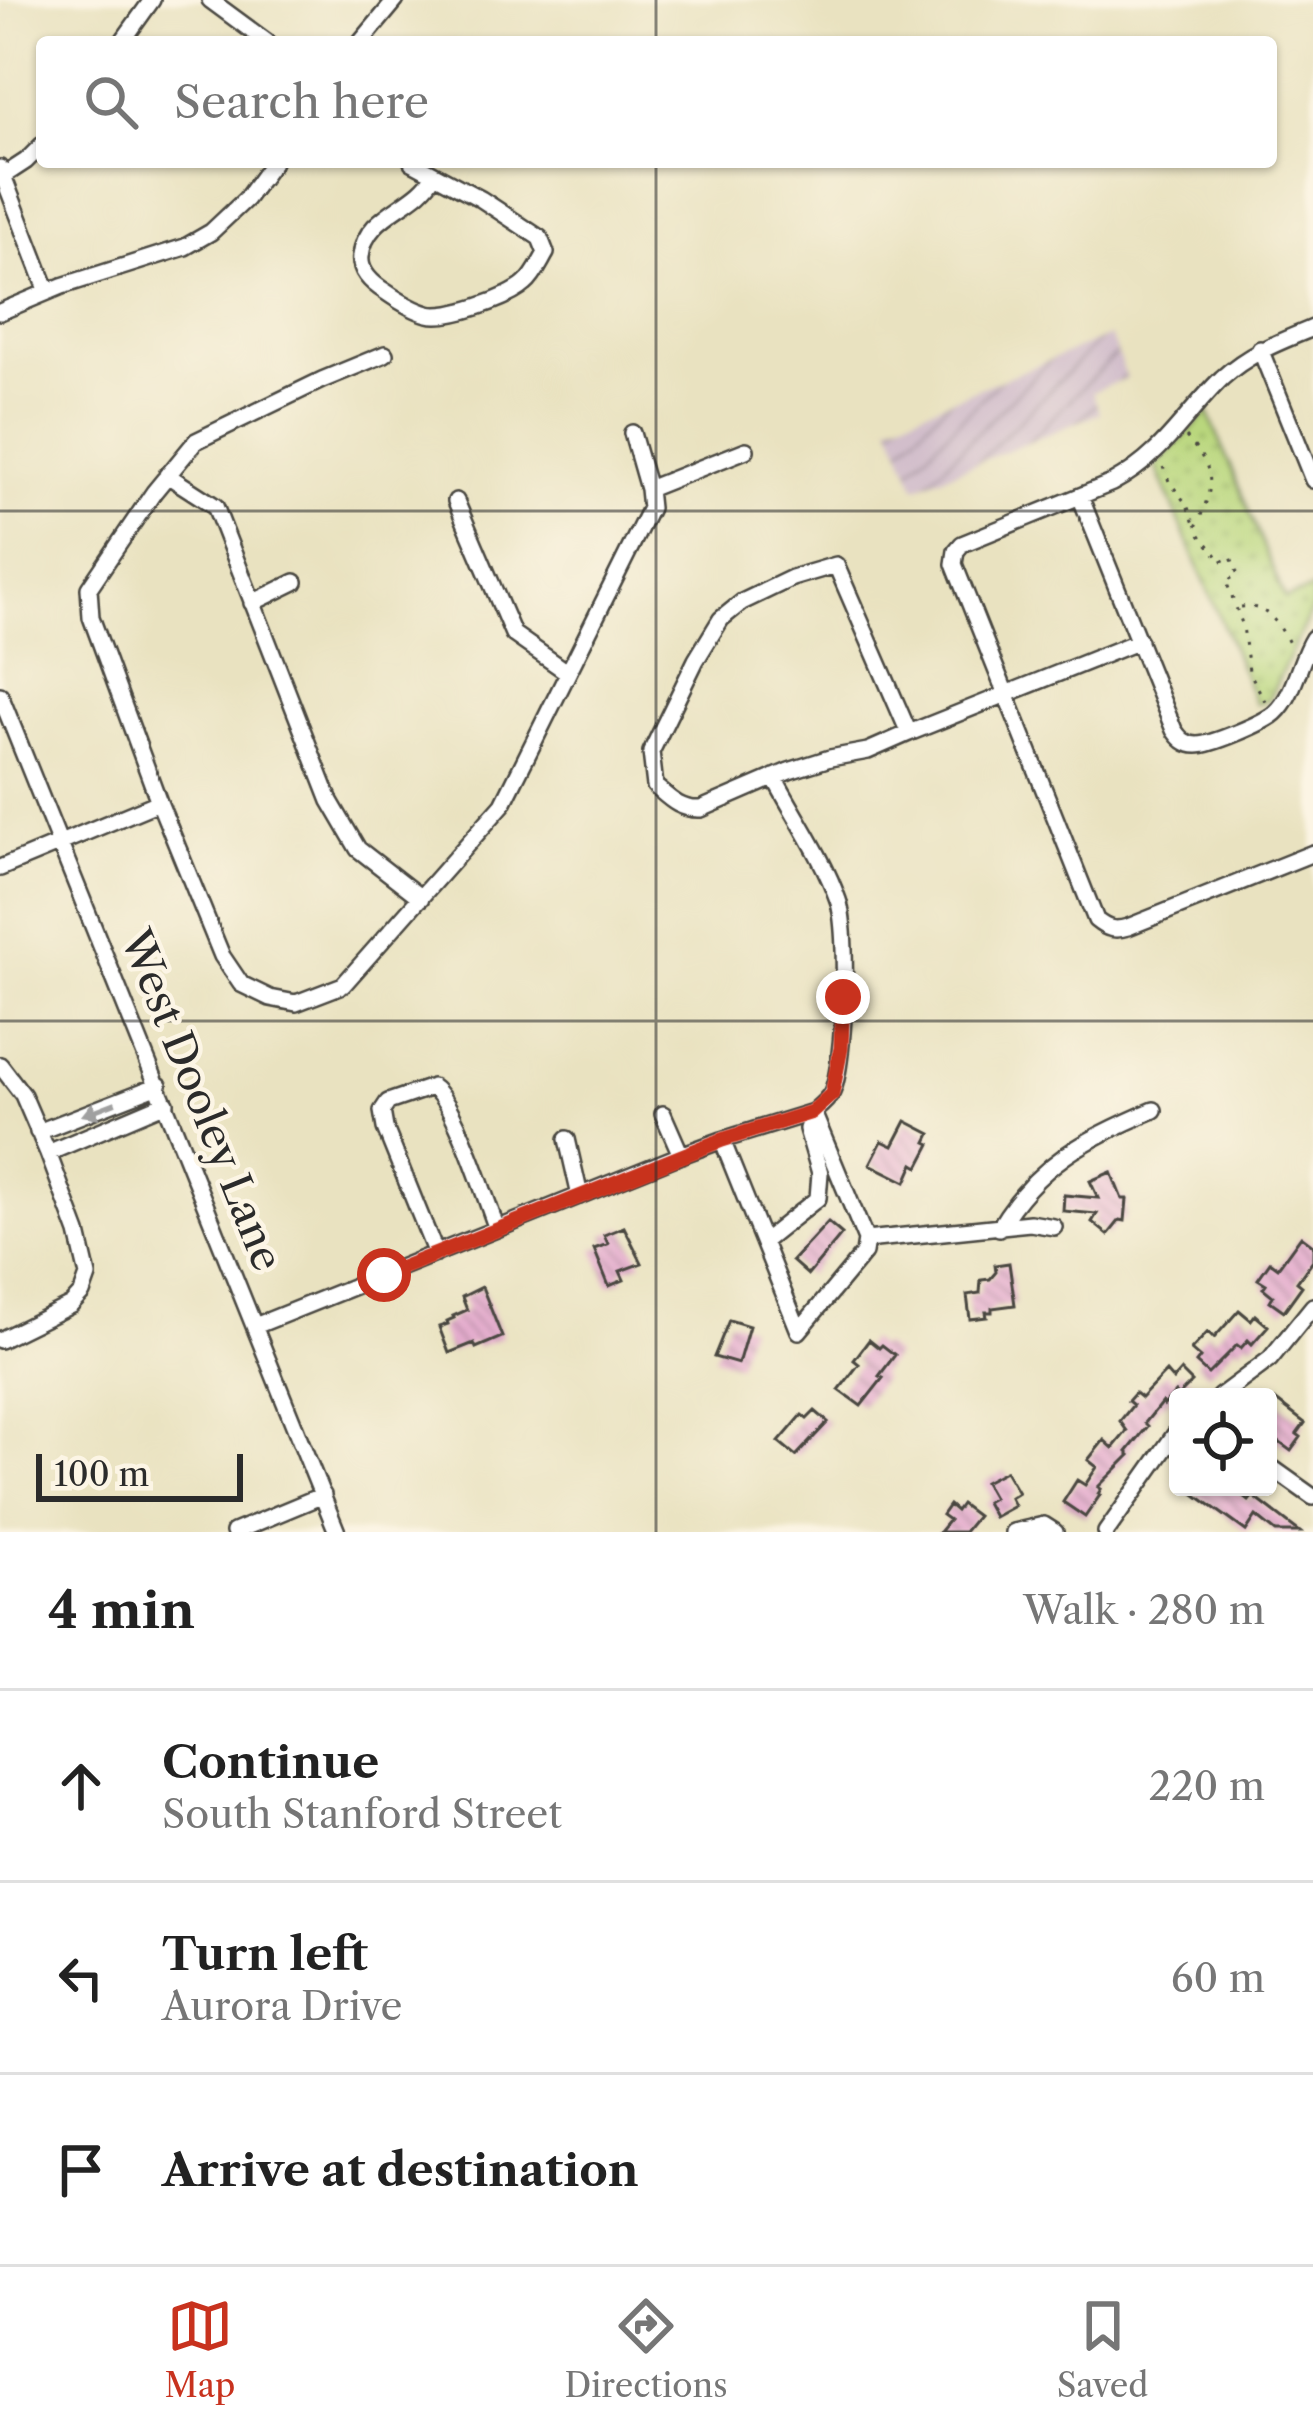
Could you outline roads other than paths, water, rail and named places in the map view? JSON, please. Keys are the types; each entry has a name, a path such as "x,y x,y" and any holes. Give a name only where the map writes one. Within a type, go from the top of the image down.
{"street":[{"path":"126,36 152,0"},
{"path":"210,0 260,36"},
{"path":"367,36 396,0"},
{"path":"36,151 1,172 48,292"},
{"path":"0,312 185,247 211,232 246,199 269,168"},
{"path":"423,168 434,174 481,200 541,238 546,253 525,285 448,316 430,315 376,286 362,270 361,252 371,230 429,185 434,174"},
{"path":"1313,328 1261,349 1220,380 1154,454 1112,483 970,540 956,551 954,564 1096,920 1105,928 1128,927 1313,854"},
{"path":"1261,349 1308,453 1313,480"},
{"path":"385,354 196,441 89,588 91,617 222,956 241,984 269,998 296,1003 343,985 503,804 650,508 632,433"},
{"path":"648,490 746,450"},
{"path":"167,475 215,506 330,801 358,849 421,898"},
{"path":"1080,496 1174,730 1185,742 1202,745 1271,716 1285,700 1313,638"},
{"path":"456,501 514,634 567,672"},
{"path":"909,733 836,566 792,578 742,602 721,619 651,752 655,786 686,809 701,808 830,758 868,752 1138,641"},
{"path":"252,603 295,582"},
{"name":"West Dooley Lane","path":"0,694 337,1532"},
{"path":"255,1326 681,1155 812,1112 832,1094 840,1051 844,928 840,905 774,777"},
{"path":"0,868 159,802"},
{"path":"0,1065 23,1095 48,1153 78,1233 88,1276 71,1305 0,1340"},
{"path":"38,1132 159,1085"},
{"path":"436,1254 386,1128 382,1111 388,1102 432,1087 440,1092 497,1229"},
{"path":"48,1153 166,1103"},
{"path":"999,1228 1015,1200 1040,1173 1108,1130 1154,1110"},
{"path":"722,1140 799,1331 864,1253 866,1240 812,1112"},
{"path":"763,1242 818,1198 820,1173 808,1129 812,1112"},
{"path":"663,1114 681,1155"},
{"path":"567,1139 580,1196"},
{"path":"866,1240 1030,1223 1054,1228"},
{"path":"1231,1388 1270,1359 1313,1306"},
{"path":"1106,1532 1169,1443"},
{"path":"1277,1471 1313,1497"},
{"path":"239,1531 322,1495"},
{"path":"1013,1532 1044,1525 1054,1532"}]}
